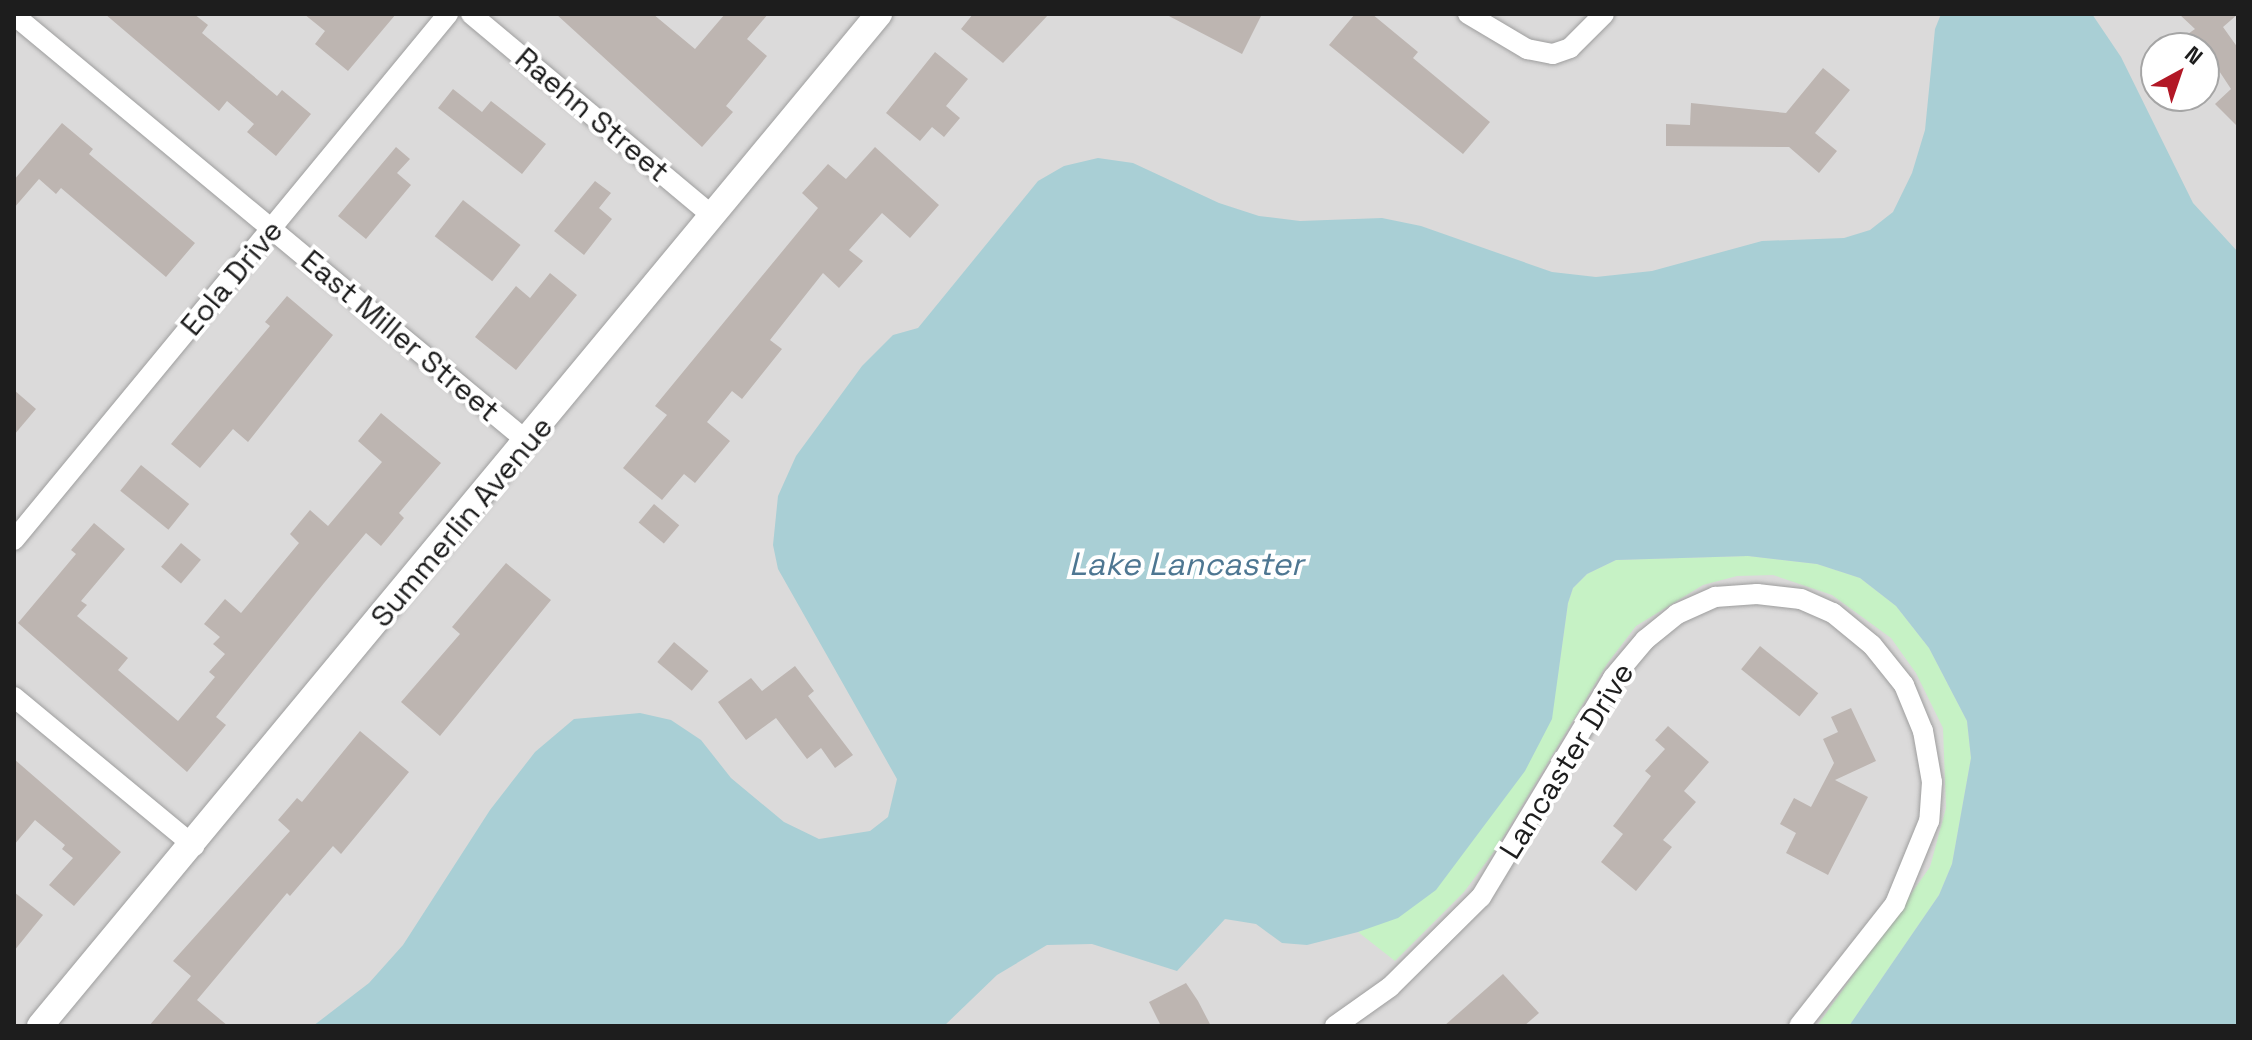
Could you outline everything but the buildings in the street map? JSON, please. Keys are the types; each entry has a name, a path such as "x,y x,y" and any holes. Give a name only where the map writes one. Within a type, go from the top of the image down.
{"street":[{"name":"Eola Drive","path":"14,540 448,14"},
{"name":"Raehn Street","path":"471,14 713,216"},
{"name":"Summerlin Avenue","path":"40,1026 194,846 879,14"},
{"path":"1468,14 1527,49 1553,54 1570,48 1604,14"},
{"name":"East Miller Street","path":"14,15 528,442"},
{"name":"Lancaster Drive","path":"1335,1026 1390,987 1481,897 1613,678 1645,640 1677,614 1715,597 1757,594 1801,599 1833,613 1872,645 1904,685 1923,731 1932,782 1929,821 1895,904 1799,1026"},
{"path":"14,697 194,846"}],"shaded area":[{"path":"14,14 2238,14 2238,1026 14,1026"}],"green space":[{"path":"1748,556 1817,564 1860,578 1896,606 1929,648 1967,721 1971,758 1952,864 1939,895 1849,1026 1817,1026 1930,867 1946,808 1943,728 1916,673 1891,638 1832,595 1773,575 1737,576 1703,585 1636,626 1607,664 1496,849 1464,892 1395,961 1358,932 1368,928 1557,681 1568,603 1573,588 1587,574 1616,560"}],"water":[{"name":"Lake Lancaster","path":"1941,14 2092,14 2121,57 2140,96 2140,112 2148,112 2193,203 2238,252 2238,1026 1849,1026 1939,895 1952,864 1971,758 1967,721 1929,648 1896,606 1860,578 1817,564 1748,556 1616,560 1587,574 1573,588 1568,603 1552,719 1525,771 1436,890 1398,918 1358,932 1307,945 1282,943 1256,924 1225,919 1177,971 1092,944 1047,945 997,975 944,1026 313,1026 369,983 403,945 490,810 535,752 574,719 640,713 671,720 701,740 731,778 784,822 819,839 870,831 888,817 897,779 778,569 773,545 778,496 796,456 862,366 893,335 918,328 1038,181 1064,166 1098,158 1133,163 1219,203 1259,216 1300,221 1382,218 1421,226 1552,272 1596,277 1652,271 1762,241 1844,238 1870,230 1893,212 1912,173 1925,130 1935,29"}]}
